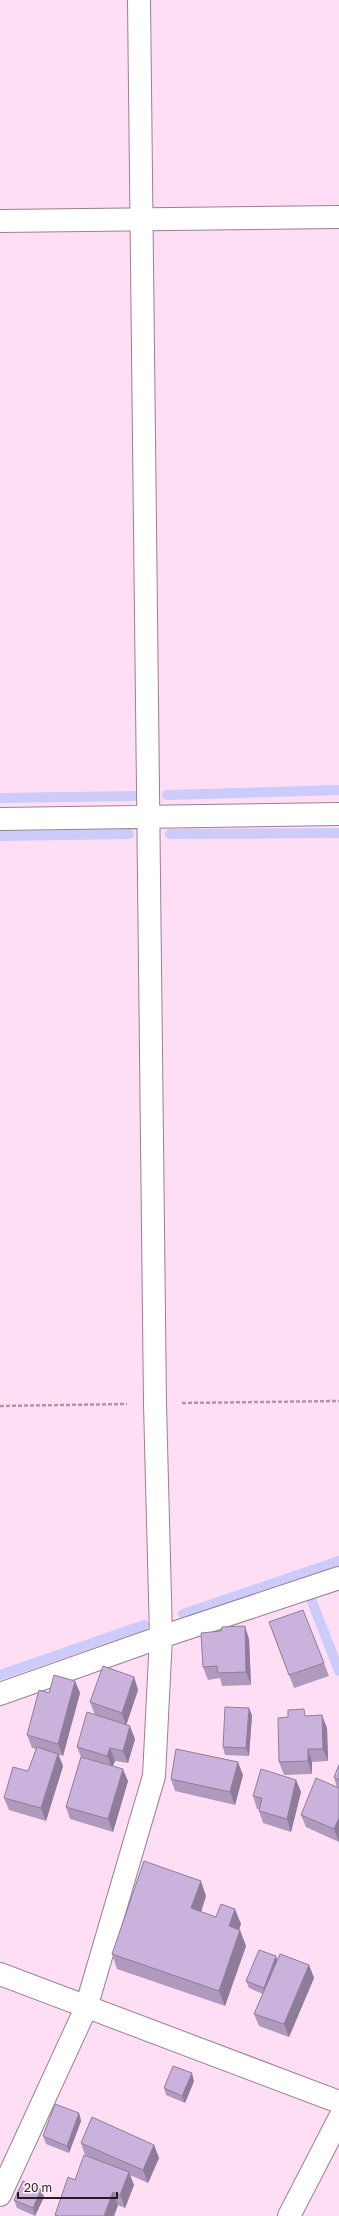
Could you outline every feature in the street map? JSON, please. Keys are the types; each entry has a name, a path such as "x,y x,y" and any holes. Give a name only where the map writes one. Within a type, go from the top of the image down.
{"street":[{"path":"0,2195 86,2008 154,1776 161,1637 155,1404 143,218 139,0"},
{"path":"0,221 143,218 339,217"},
{"path":"0,819 339,814"},
{"path":"0,1694 161,1637 339,1578"},
{"path":"0,1974 86,2008 339,2102"},
{"path":"289,2216 339,2119"}],"building":[{"path":"303,1610 324,1663 289,1675 269,1622"},
{"path":"245,1626 246,1672 218,1673 217,1666 203,1667 201,1633 221,1631 222,1627"},
{"path":"103,1666 134,1677 122,1713 90,1702"},
{"path":"54,1675 75,1681 58,1744 27,1735 39,1690 49,1693"},
{"path":"225,1707 249,1708 246,1748 223,1747"},
{"path":"304,1709 305,1716 322,1715 323,1749 308,1749 308,1761 279,1762 278,1718 288,1717 288,1710"},
{"path":"87,1712 130,1726 123,1751 110,1748 107,1756 77,1747"},
{"path":"37,1747 58,1754 41,1808 4,1798 13,1767 28,1771"},
{"path":"176,1749 238,1762 230,1792 171,1779"},
{"path":"81,1757 123,1769 108,1819 66,1807"},
{"path":"339,1765 339,1780 334,1777"},
{"path":"261,1769 296,1780 287,1819 259,1811 262,1798 253,1796"},
{"path":"316,1778 339,1788 339,1818 334,1829 301,1815"},
{"path":"144,1861 201,1881 191,1908 216,1917 221,1904 235,1909 229,1926 240,1930 219,1991 112,1954"},
{"path":"259,1950 276,1956 264,1988 246,1981"},
{"path":"280,1954 309,1965 284,2024 254,2014"},
{"path":"173,2066 192,2073 182,2096 164,2088"},
{"path":"55,2104 79,2113 67,2146 43,2136"},
{"path":"92,2117 154,2145 143,2170 81,2143"},
{"path":"84,2155 129,2172 120,2195 113,2192 104,2216 55,2215 68,2177 75,2180"},
{"path":"23,2181 41,2190 33,2208 14,2200"}],"waterway":[{"path":"167,795 339,790"},
{"path":"0,798 134,796"},
{"path":"170,834 339,833"},
{"path":"0,836 129,834"},
{"path":"183,1614 339,1561"},
{"path":"311,1599 339,1671"},
{"path":"0,1675 144,1625"}]}
